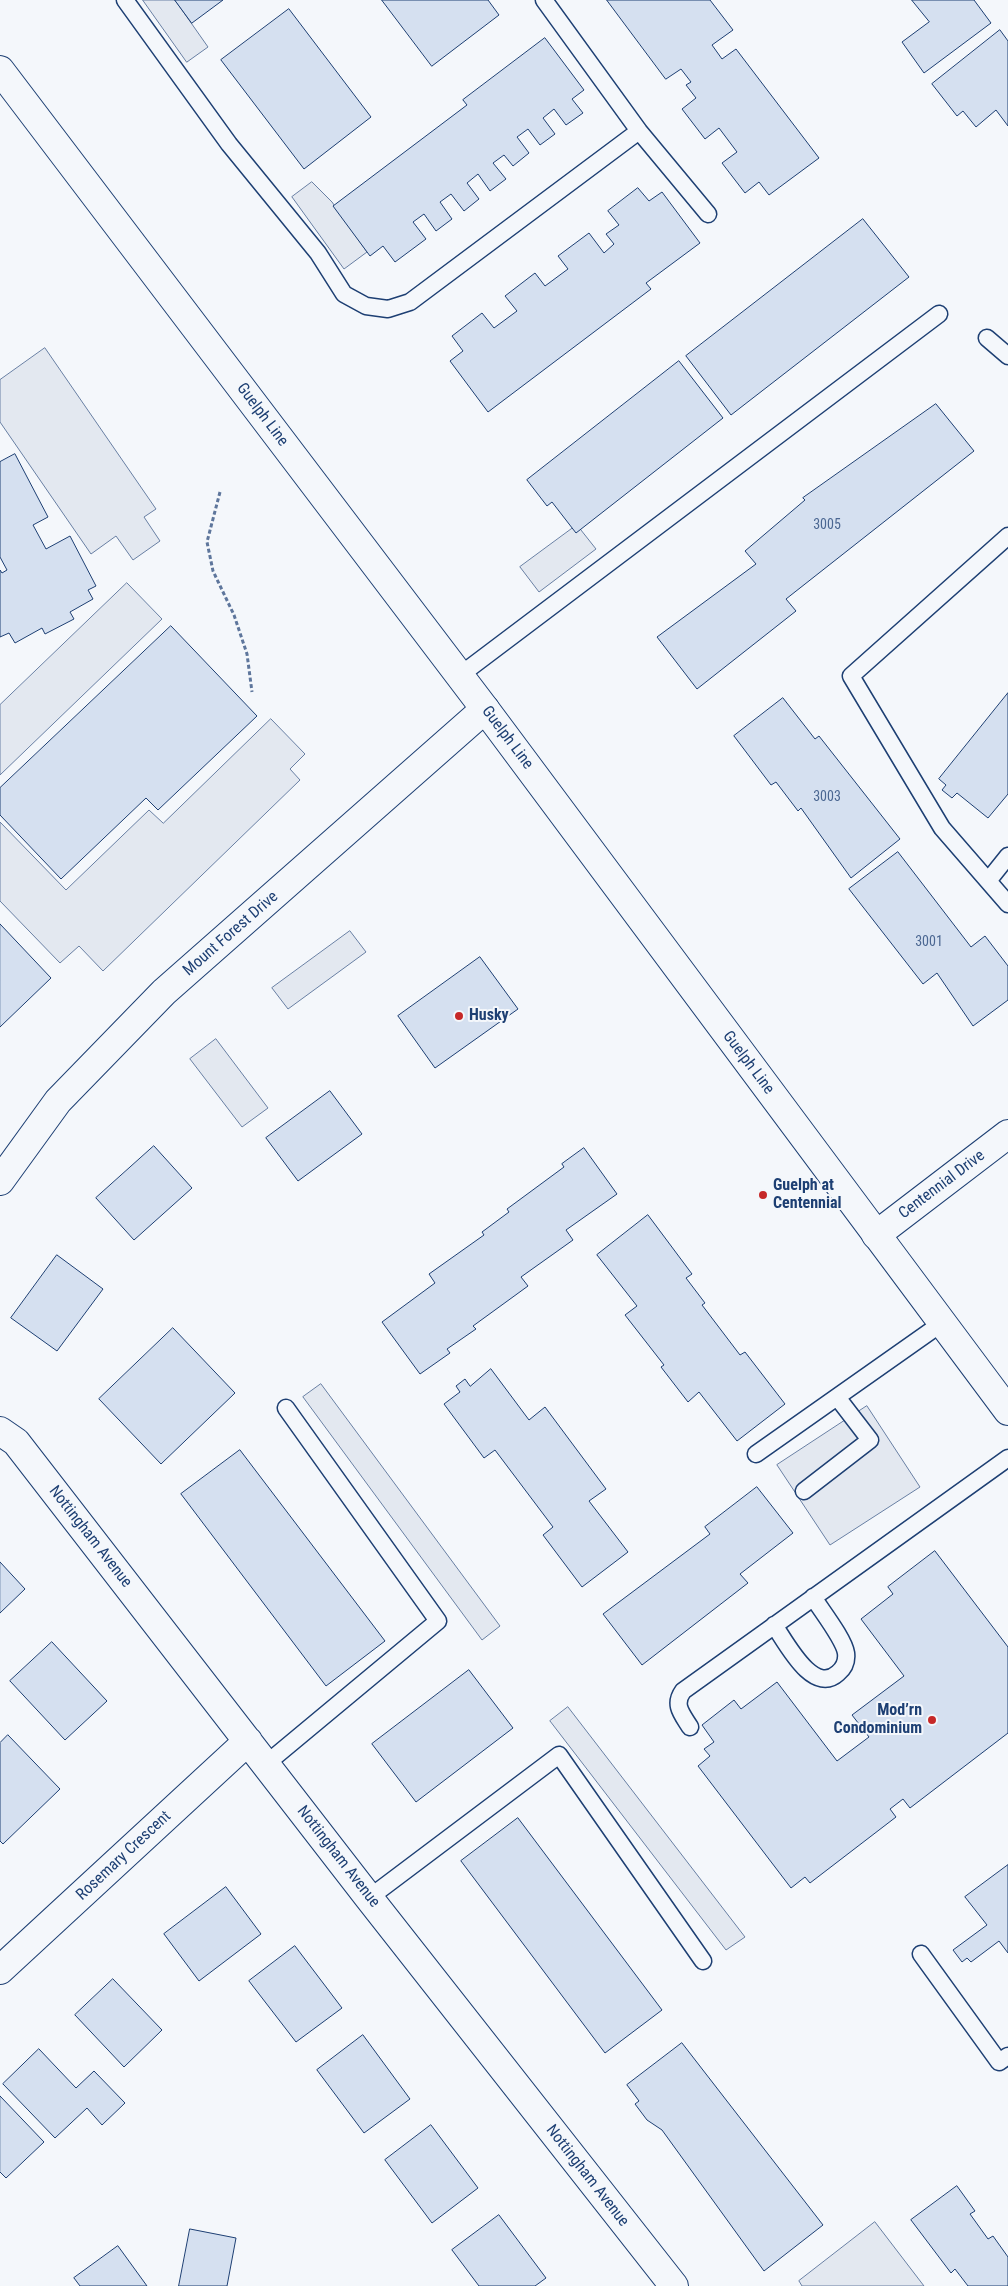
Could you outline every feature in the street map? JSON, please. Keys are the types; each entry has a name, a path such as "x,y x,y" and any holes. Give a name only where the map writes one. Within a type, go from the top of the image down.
{"street":[{"name":"Guelph Line","path":"0,70 485,709 1008,1411"},
{"name":"Mount Forest Drive","path":"0,1181 58,1101 164,992 485,709"},
{"name":"Centennial Drive","path":"876,1235 1008,1134"},
{"name":"Nottingham Avenue","path":"0,1431 16,1442 369,1898 674,2286"},
{"name":"Rosemary Crescent","path":"0,1970 248,1741"}],"lane":[{"path":"125,0 229,144 318,253 344,294 366,306 388,309 410,302 639,131"},
{"path":"544,0 639,131 708,214"},
{"path":"459,676 939,314"},
{"path":"987,338 1008,356"},
{"path":"1008,536 851,676 942,828 1008,904"},
{"path":"988,881 1008,856"},
{"path":"756,1454 942,1323"},
{"path":"804,1490 870,1440 837,1397"},
{"path":"266,1764 438,1621 286,1408"},
{"path":"690,1728 678,1707 678,1700 683,1691 1008,1458"},
{"path":"774,1625 808,1673 824,1679 835,1676 846,1662 846,1651 814,1596"},
{"path":"369,1898 559,1755 704,1961"},
{"path":"921,1954 1000,2062 1008,2056"}],"path":[{"path":"220,492 207,542 213,571 234,616 246,654 252,692"}],"shaded area":[{"path":"143,0 175,0 208,47 187,62"},
{"path":"312,182 332,202 367,252 344,269 292,197"},
{"path":"45,348 156,509 144,517 160,541 133,560 116,536 91,554 0,422 0,380"},
{"path":"577,525 596,549 539,592 520,567"},
{"path":"127,583 162,619 0,775 0,705"},
{"path":"271,719 305,754 290,769 300,780 103,971 79,946 60,963 0,901 0,822 66,890 149,810 163,823"},
{"path":"350,931 366,952 288,1009 272,988"},
{"path":"216,1039 268,1108 242,1127 190,1059"},
{"path":"321,1384 500,1626 482,1640 303,1397"},
{"path":"867,1406 920,1487 830,1545 777,1465"},
{"path":"568,1707 745,1937 726,1950 550,1721"},
{"path":"875,2222 924,2286 802,2286 799,2281"}],"building":[{"path":"175,0 223,0 192,23"},
{"path":"382,0 488,0 499,15 432,66"},
{"path":"607,0 710,0 733,30 712,45 722,59 736,49 819,158 769,195 759,182 745,193 722,163 737,152 719,128 705,139 682,109 696,98 686,85 691,82 681,69 666,79"},
{"path":"912,0 974,0 991,23 924,73 902,42 929,22"},
{"path":"289,9 371,117 304,169 221,60"},
{"path":"1000,30 1008,41 1008,126 996,110 976,127 963,111 957,116 932,84"},
{"path":"545,38 584,90 572,99 583,113 566,125 554,109 543,118 555,134 540,145 528,129 517,137 529,153 513,166 504,155 493,163 506,179 490,191 478,174 467,183 479,199 464,211 451,194 440,202 452,219 436,231 424,214 413,222 426,239 395,262 383,246 370,256 333,206 467,105 463,100"},
{"path":"638,188 649,201 662,192 700,243 646,283 651,289 488,412 450,361 463,351 452,336 482,313 494,328 517,311 505,296 535,273 545,286 568,269 558,256 589,233 604,253 614,244 606,234 619,225 608,211"},
{"path":"863,219 909,277 731,415 686,356"},
{"path":"679,361 723,418 576,533 552,502 547,506 527,480"},
{"path":"936,404 974,451 786,599 796,611 697,689 657,637 756,564 745,551 805,500 803,498"},
{"path":"15,454 48,517 33,525 46,549 70,536 96,586 88,590 93,599 70,612 74,619 45,634 42,628 15,643 9,633 0,637 0,570 2,573 7,570 0,557 0,462"},
{"path":"171,626 257,716 158,810 146,798 61,879 0,815 0,788"},
{"path":"1008,693 1008,794 988,818 957,793 952,798 942,790 946,785 939,779"},
{"path":"783,698 815,739 819,736 900,839 851,878 801,808 798,811 776,782 771,785 734,736"},
{"path":"898,852 971,947 985,936 1008,966 1008,1000 973,1026 937,973 923,984 849,889"},
{"path":"0,924 51,978 0,1027"},
{"path":"480,957 518,1009 435,1068 398,1016"},
{"path":"330,1091 362,1134 298,1181 266,1138"},
{"path":"154,1146 192,1188 134,1240 96,1198"},
{"path":"584,1148 617,1194 566,1230 573,1240 521,1277 528,1286 473,1326 476,1329 447,1349 450,1353 420,1374 382,1322 435,1283 429,1274 484,1235 482,1232 509,1212 507,1209 564,1167 562,1164"},
{"path":"648,1215 692,1274 686,1278 705,1303 702,1305 740,1355 745,1352 785,1404 737,1441 699,1392 688,1402 661,1367 664,1365 625,1315 637,1306 597,1255"},
{"path":"57,1255 103,1289 57,1351 11,1318"},
{"path":"173,1328 235,1393 161,1464 99,1399"},
{"path":"491,1369 529,1420 545,1407 606,1489 589,1501 628,1552 582,1587 543,1535 553,1527 495,1450 484,1458 444,1404 460,1392 456,1386 465,1379 470,1386"},
{"path":"240,1450 385,1641 326,1686 181,1494"},
{"path":"757,1487 793,1533 740,1574 748,1583 642,1665 603,1614 710,1534 705,1527"},
{"name":"Mod’rn Condominium","path":"935,1551 1008,1647 1008,1733 910,1808 903,1799 890,1809 896,1817 810,1883 805,1877 791,1888 698,1766 710,1756 704,1749 714,1742 702,1725 734,1700 741,1709 777,1682 837,1761 869,1737 852,1715 904,1676 861,1619 893,1594 888,1587"},
{"path":"0,1562 25,1589 0,1613"},
{"path":"52,1642 107,1701 65,1740 10,1681"},
{"path":"469,1670 513,1728 416,1802 372,1744"},
{"path":"8,1735 60,1789 3,1844 0,1841 0,1743"},
{"path":"518,1818 662,2010 605,2053 461,1861"},
{"path":"1008,1865 1008,1953 999,1941 971,1962 967,1958 962,1962 953,1950 987,1925 965,1897"},
{"path":"226,1887 261,1934 199,1981 164,1934"},
{"path":"295,1946 342,2008 296,2042 249,1981"},
{"path":"113,1979 162,2030 124,2067 75,2015"},
{"path":"363,2035 410,2099 364,2133 317,2070"},
{"path":"682,2043 823,2225 764,2271 662,2130 647,2120 635,2104 639,2101 627,2085"},
{"path":"39,2049 76,2088 94,2071 125,2103 102,2125 87,2108 55,2138 3,2084"},
{"path":"0,2096 44,2142 6,2178 0,2172"},
{"path":"431,2125 478,2188 432,2223 385,2160"},
{"path":"957,2186 975,2211 970,2214 988,2239 993,2236 1008,2257 1008,2286 968,2286 955,2269 951,2273 911,2220"},
{"path":"499,2215 546,2278 535,2286 479,2286 452,2250"},
{"path":"190,2229 236,2238 227,2286 179,2286"},
{"path":"118,2246 147,2286 80,2286 74,2278"}],"place":[{"name":"Husky","path":"459,1016"},
{"name":"Guelph at Centennial","path":"763,1195"},
{"name":"Mod’rn Condominium","path":"932,1720"}]}
